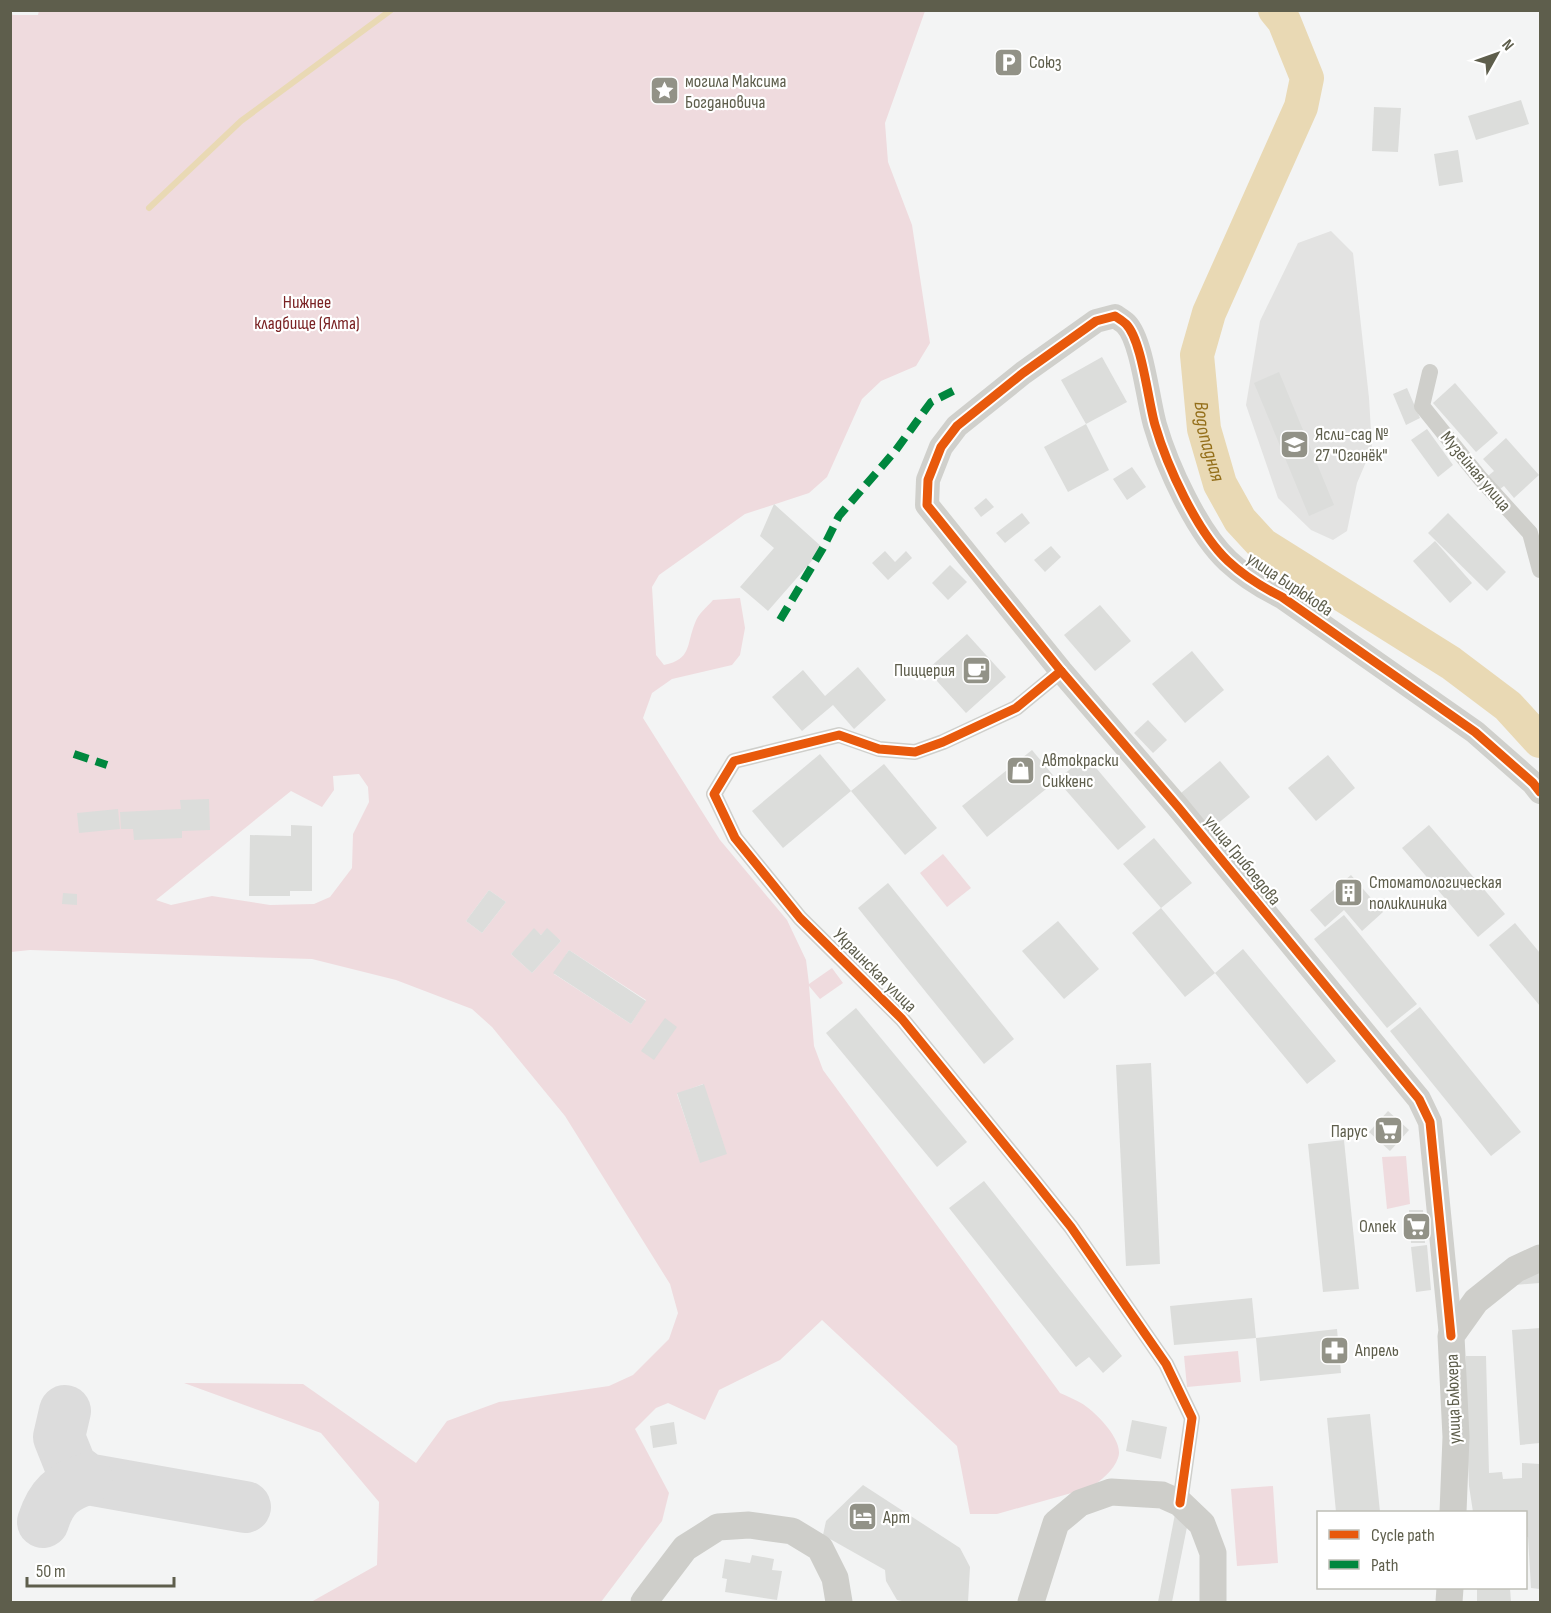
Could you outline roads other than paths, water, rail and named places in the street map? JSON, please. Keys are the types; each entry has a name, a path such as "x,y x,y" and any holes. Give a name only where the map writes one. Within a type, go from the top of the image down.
{"main road":[{"name":"улица Блюхера","path":"1453,1511 1456,1437 1450,1335 1476,1301 1516,1269 1540,1258"},
{"path":"1031,1602 1056,1523 1080,1503 1112,1492 1162,1495 1180,1503 1202,1524 1213,1552 1213,1602"},
{"path":"644,1602 685,1548 718,1527 749,1525 792,1531 820,1548 835,1578 839,1602"}],"street":[{"name":"улица Грибоедова","path":"1126,324 1115,316 1096,321 957,426 941,447 928,480 927,505 1061,671 1178,807 1419,1099 1430,1122 1450,1335"},
{"name":"улица Бирюкова","path":"1126,324 1135,338 1155,426 1174,474 1194,515 1209,539 1227,561 1257,585 1282,597 1475,732 1533,783 1540,792"},
{"name":"Музейная улица","path":"1430,372 1422,406 1480,478 1530,533 1540,570"},
{"name":"Украинская улица","path":"1061,671 1016,708 943,742 915,752 879,749 839,735 734,761 714,794 735,838 800,918 902,1019 1071,1227 1166,1364 1192,1418 1180,1503"}],"waterway":[{"path":"149,208 241,121 391,10"},
{"name":"Водопадная","path":"1275,10 1284,21 1307,78 1301,107 1209,313 1197,355 1204,429 1220,484 1240,520 1263,545 1451,663 1508,706 1540,741"}],"place":[{"name":"Союз","path":"1008,62"},
{"name":"могила Максима Богдановича","path":"664,91"},
{"name":"Ясли-сад № 27 \"Огонёк\"","path":"1294,444"},
{"name":"Пиццерия","path":"976,670"},
{"name":"Автокраски Сиккенс","path":"1021,770"},
{"name":"Стоматологическая поликлиника","path":"1348,892"},
{"name":"Парус","path":"1389,1131"},
{"name":"Олпек","path":"1417,1226"},
{"name":"Апрель","path":"1334,1350"},
{"name":"Арт","path":"862,1517"}],"park label":[{"name":"Нижнее кладбище (Ялта)","path":"307,312"}]}
